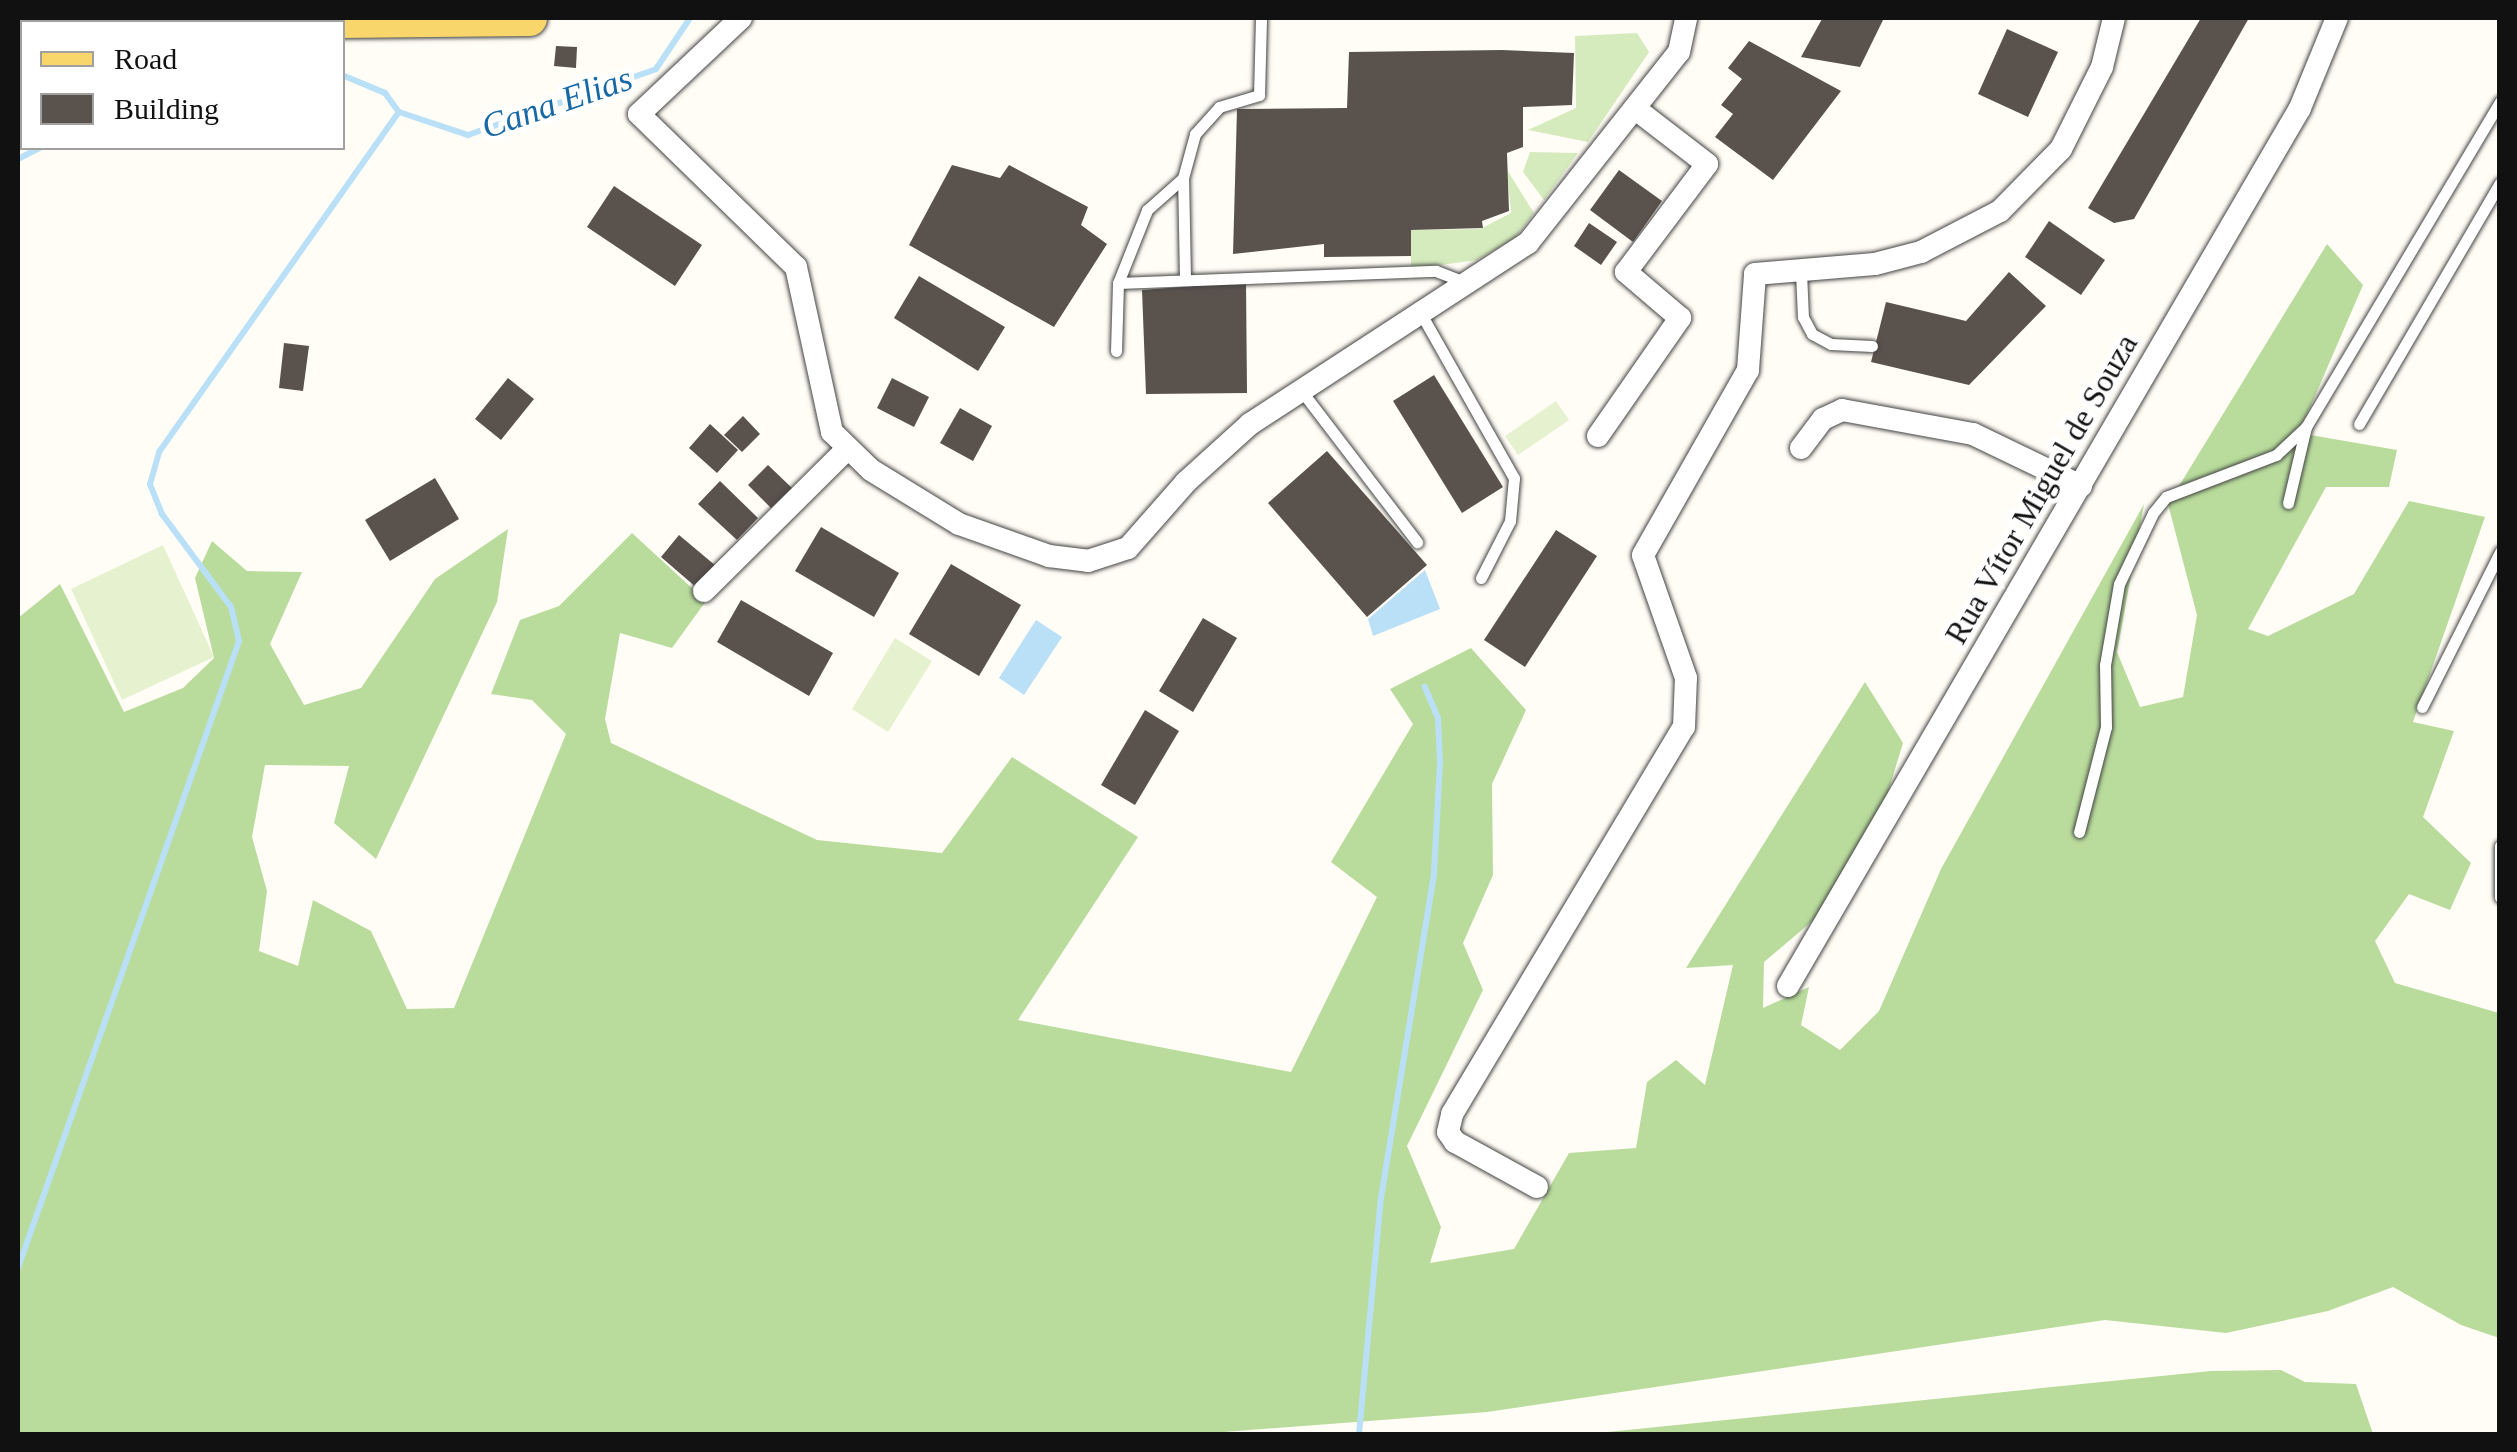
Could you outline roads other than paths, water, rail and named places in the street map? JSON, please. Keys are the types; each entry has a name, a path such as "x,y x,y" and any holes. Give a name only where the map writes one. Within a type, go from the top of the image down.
{"main road":[{"path":"190,20 529,18"}],"street":[{"path":"740,18 639,114 796,267 813,328 824,415 846,450 911,497 1007,544 1048,556 1109,558 1136,540 1216,452 1300,389 1528,243 1637,110 1679,52 1686,18"},
{"path":"1537,1187 1455,1142 1448,1132 1452,1114 1684,727 1686,678 1642,556 1748,370 1755,274 1801,272 1921,252 2000,211 2061,149 2102,67 2114,18"},
{"name":"Rua Vítor Miguel de Souza","path":"1788,986 2300,108 2337,18"},
{"path":"1598,436 1680,318 1626,272 1707,164 1637,110"},
{"path":"1801,448 1823,419 1842,410 1972,434 2081,486"},
{"path":"704,591 846,450"}],"lane":[{"path":"1185,279 1183,178 1205,118 1260,95 1260,18"},
{"path":"2079,832 2106,727 2105,666 2119,584 2153,513 2166,497 2276,455 2306,427 2500,101"},
{"path":"1116,351 1118,283 1147,210 1183,178"},
{"path":"2359,424 2500,183"},
{"path":"1118,283 1436,270 1468,283"},
{"path":"1801,272 1803,318 1812,334 1832,344 1872,346"},
{"path":"1420,312 1514,478 1510,521 1481,578"},
{"path":"1300,389 1417,542"},
{"path":"2288,504 2306,427"},
{"path":"2422,707 2500,552"},
{"path":"2500,846 2500,897"}],"water":[{"path":"1425,570 1440,609 1373,636 1368,619"},
{"path":"1036,620 1062,637 1024,695 999,678"}],"waterway":[{"name":"Cana Elias","path":"345,76 385,93 399,112 468,135 656,69 690,18"},
{"path":"18,1268 239,641 231,607 162,514 150,484 159,452 399,112"},
{"path":"18,159 36,150"},
{"path":"1359,1434 1381,1198 1434,873 1440,762 1438,718 1425,687"}]}
